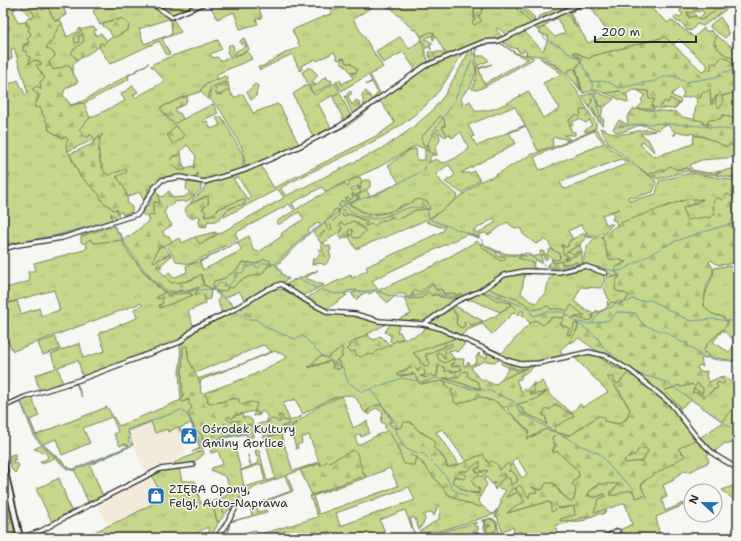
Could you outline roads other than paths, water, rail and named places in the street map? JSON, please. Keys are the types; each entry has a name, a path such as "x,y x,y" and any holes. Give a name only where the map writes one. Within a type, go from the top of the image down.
{"main road":[{"path":"3,463 20,538"}],"street":[{"path":"151,3 172,17 205,3"},
{"path":"3,250 18,245 62,238 138,214 155,187 162,180 180,177 204,182 244,170 296,148 353,118 398,85 431,64 483,42 498,41 582,3"},
{"path":"424,324 451,304 480,291 504,275 525,271 559,272 585,266 605,273"},
{"path":"3,407 25,397 94,375 180,342 196,327 231,311 268,289 281,284 307,301 328,312 354,314 379,322 424,324 439,328 506,360 521,364 546,362 589,352 606,356 631,371 672,404 698,439 719,458 738,469"},
{"path":"20,538 41,532 64,518 160,469 193,464"},
{"path":"216,538 235,509"},
{"path":"603,538 618,531"},
{"path":"727,538 738,533"}],"waterway":[{"path":"517,3 534,22"},
{"path":"536,25 546,40 560,46 579,59 592,82 593,91"},
{"path":"475,54 476,47"},
{"path":"426,147 436,128 453,103 472,60"},
{"path":"591,82 606,82 618,88 655,81 666,76 673,76 686,82 716,77 724,72 732,71"},
{"path":"594,92 601,122 603,123"},
{"path":"617,127 648,124 678,124 738,131"},
{"path":"343,205 377,194 425,170 426,160"},
{"path":"112,224 137,261 153,280 167,290 184,291 213,289 220,283 228,286 235,279 237,273 243,273 246,268 253,265 258,268 263,263 275,264 302,238 334,216 343,205 353,212 369,218 382,217 412,207 427,208 429,217"},
{"path":"431,220 479,237"},
{"path":"10,244 57,235 109,221"},
{"path":"583,264 615,271 623,270 668,244 730,224 738,225"},
{"path":"481,239 486,247 502,255 530,256 544,265"},
{"path":"3,246 7,245"},
{"path":"275,264 284,276 289,279"},
{"path":"546,266 556,268 581,264"},
{"path":"292,280 300,279 317,289"},
{"path":"378,291 392,296 409,297 421,295 432,285 442,295 459,298"},
{"path":"213,289 232,304 233,308"},
{"path":"322,290 335,294 376,290"},
{"path":"483,291 528,308 533,316 546,312 563,312 597,337 604,348 630,369"},
{"path":"592,323 600,312 613,306 617,301 628,302 632,299 640,301 651,300 690,321 714,319 738,322"},
{"path":"234,311 246,319 256,319 267,328 295,339 303,336 323,356 343,368 348,382 362,392 402,378 423,382 437,378 466,388 490,391 513,401 521,413 578,444 600,454 613,470 634,489"},
{"path":"579,322 589,324 610,320 617,312 635,313 643,325 668,333 681,342 687,343 688,347 693,348 696,352 706,358 738,362"},
{"path":"636,373 666,382 722,421"},
{"path":"371,390 396,423 397,434 406,449 424,454 446,476 452,489 467,497"},
{"path":"21,401 37,438 56,457"},
{"path":"3,405 8,403"},
{"path":"59,460 71,470 75,470 133,445 127,430 181,410 187,414 201,444 208,444 221,437 253,432"},
{"path":"723,422 730,427"},
{"path":"255,431 267,429"},
{"path":"4,451 9,473"},
{"path":"10,480 18,515"},
{"path":"19,518 23,535"}],"place":[{"name":"Ośrodek Kultury Gminy Gorlice","path":"189,436"},
{"name":"ZIĘBA Opony, Felgi, Auto-Naprawa","path":"156,496"}]}
